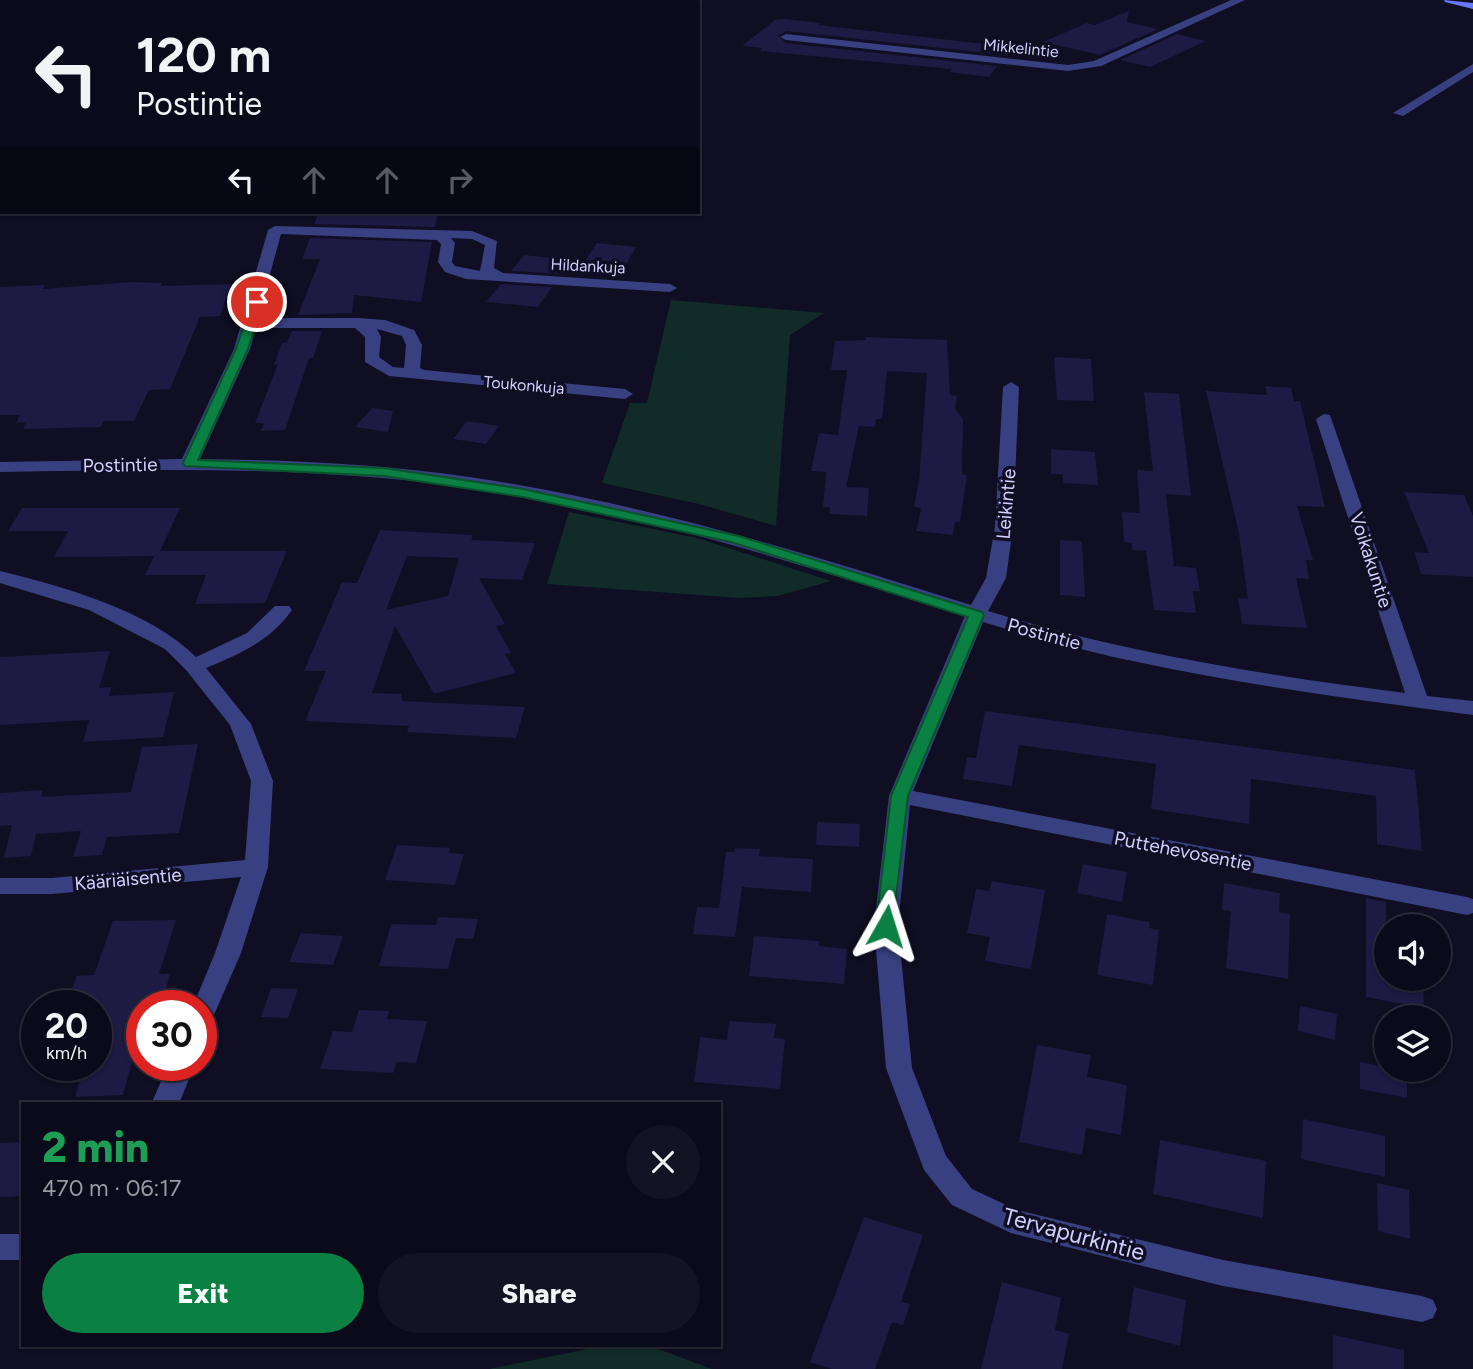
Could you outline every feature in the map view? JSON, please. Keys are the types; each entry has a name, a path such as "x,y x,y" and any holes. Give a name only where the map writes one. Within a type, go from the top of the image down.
{"street":[{"name":"Mikkelintie","path":"786,37 1068,68 1097,64 1240,0"},
{"path":"1449,0 1473,6"},
{"path":"1399,113 1469,72"},
{"path":"189,463 251,323 275,230 477,236 488,239 492,244 486,270 504,278"},
{"name":"Hildankuja","path":"428,234 442,237 448,243 445,262 450,270 466,275 670,288"},
{"path":"251,323 385,325 408,333 414,345 412,370 423,375"},
{"name":"Toukonkuja","path":"358,323 370,327 374,333 371,359 389,370 625,394"},
{"name":"Leikintie","path":"976,615 996,578 1003,540 1011,387"},
{"name":"Voikakuntie","path":"1324,419 1418,701"},
{"name":"Postintie","path":"0,467 189,463 384,472 468,482 734,539 976,615 1104,650 1235,675 1473,708"},
{"path":"0,576 96,606 172,645 193,666 240,724 262,781 256,867 228,953 212,990"},
{"path":"193,666 248,643 276,620 282,610"},
{"name":"Tervapurkintie","path":"976,615 900,796 886,926 898,1068 934,1161 962,1197 1011,1221 1210,1270 1422,1309"},
{"name":"Puttehevosentie","path":"900,796 1467,906"},
{"name":"Kääriäisentie","path":"0,886 52,886 256,867"},
{"path":"165,1102 174,1081"},
{"path":"0,1247 21,1247"}],"green space":[{"path":"671,300 824,313 790,335 776,526 699,504 602,483 630,403 647,403"},
{"path":"569,512 697,538 831,581 778,596 740,598 547,584"},
{"path":"597,1347 653,1347 712,1369 489,1369"}],"building":[{"path":"1129,11 1127,22 1158,29 1100,55 1043,42 1087,23 1095,25"},
{"path":"785,19 1011,47 1005,55 786,31 778,36 786,43 997,66 989,77 949,72 952,69 760,51 763,48 742,46 775,20"},
{"path":"1177,34 1206,41 1150,67 1120,60"},
{"path":"318,214 438,214 435,227 314,224"},
{"path":"310,238 432,242 421,302 354,295 352,313 298,315 320,259 302,259"},
{"path":"597,243 636,247 624,268 581,267"},
{"path":"524,255 572,260 562,274 511,271"},
{"path":"131,282 162,283 161,286 231,284 220,316 200,317 170,389 149,390 134,421 104,421 101,427 23,429 26,422 16,423 20,415 0,415 0,287 45,285 43,289"},
{"path":"501,284 552,287 538,307 486,302"},
{"path":"292,331 322,331 313,358 309,358 285,430 261,431 264,423 255,423 278,364 274,365 282,343 287,342"},
{"path":"866,337 947,340 950,395 957,396 955,409 963,419 962,474 967,475 960,522 955,522 953,535 916,531 921,508 914,507 919,480 927,373 887,371 882,419 876,419 875,427 859,426 846,487 869,488 867,516 829,514 830,507 823,507 826,472 811,471 819,433 838,435 847,370 831,370 835,341 865,340"},
{"path":"1054,357 1091,359 1094,401 1057,400"},
{"path":"1265,386 1291,388 1294,401 1300,401 1325,507 1297,506 1313,560 1306,560 1309,579 1296,578 1307,628 1242,624 1238,598 1248,599 1239,534 1206,391 1267,395"},
{"path":"1144,392 1179,394 1191,496 1166,494 1174,566 1196,568 1200,591 1193,591 1196,613 1154,610 1146,551 1132,550 1132,543 1124,542 1122,512 1140,513 1137,470 1153,471"},
{"path":"372,408 393,411 388,432 355,427"},
{"path":"467,421 499,426 486,444 453,439"},
{"path":"1051,449 1095,452 1098,485 1063,483 1063,474 1051,474"},
{"path":"1404,492 1464,495 1473,516 1473,577 1421,574 1414,552 1429,553"},
{"path":"22,508 180,508 160,551 287,551 265,603 195,604 206,575 145,575 154,556 54,557 68,531 8,531"},
{"path":"380,530 473,535 471,540 535,543 522,580 479,578 505,624 496,626 511,653 505,654 516,673 434,694 395,626 372,693 401,694 402,701 525,707 516,738 407,732 409,726 305,721 326,671 304,671 342,582 357,583","holes":["407,556 459,558 448,596 386,610"]},
{"path":"1060,540 1082,541 1085,597 1060,595"},
{"path":"110,651 99,688 111,687 109,696 174,692 163,737 83,742 89,720 0,725 0,657"},
{"path":"985,711 1415,770 1422,851 1377,844 1376,796 1251,779 1249,824 1151,809 1156,764 1019,745 1012,786 963,779 967,757 976,758"},
{"path":"198,744 179,833 107,837 102,855 73,857 81,831 36,834 31,856 4,858 12,825 0,826 0,793 43,790 41,797 131,792 142,747"},
{"path":"817,822 860,824 859,847 816,845"},
{"path":"397,845 450,848 449,853 464,854 455,885 385,880"},
{"path":"735,848 760,849 759,856 813,859 811,892 742,887 735,937 693,934 697,907 719,908 726,852 734,852"},
{"path":"1083,864 1127,872 1122,902 1077,893"},
{"path":"992,881 1045,890 1031,969 985,961 990,937 967,933 976,889 989,891"},
{"path":"1224,883 1280,893 1279,912 1290,914 1288,979 1226,968 1231,911 1222,910"},
{"path":"1366,898 1386,902 1386,914 1374,914 1374,991 1423,991 1424,1005 1408,1005 1366,997"},
{"path":"1107,914 1150,922 1149,928 1159,930 1153,985 1097,975"},
{"path":"438,917 478,919 473,939 456,938 448,969 379,966 391,924 436,925"},
{"path":"176,920 159,974 170,974 166,990 126,990 127,1081 123,1095 75,1097 80,1081 112,1081 112,990 71,990 77,976 94,975 113,921"},
{"path":"301,933 343,936 333,965 289,962"},
{"path":"754,936 819,941 819,946 847,949 844,984 749,976"},
{"path":"271,988 298,989 288,1018 261,1017"},
{"path":"1300,1006 1337,1014 1335,1040 1298,1031"},
{"path":"359,1010 389,1011 387,1019 427,1021 416,1063 397,1062 393,1073 320,1069 333,1031 352,1032"},
{"path":"729,1021 776,1024 774,1038 785,1039 780,1089 694,1082 700,1037 727,1040"},
{"path":"1037,1045 1091,1055 1087,1077 1127,1085 1121,1135 1086,1128 1082,1155 1019,1142"},
{"path":"1360,1062 1374,1065 1374,1082 1407,1082 1407,1098 1360,1089"},
{"path":"1303,1119 1385,1136 1385,1177 1301,1159"},
{"path":"1160,1140 1266,1161 1263,1218 1153,1194"},
{"path":"21,1142 21,1196 0,1197 0,1143"},
{"path":"1377,1183 1409,1190 1410,1239 1378,1231"},
{"path":"864,1217 923,1235 901,1302 910,1304 903,1325 892,1322 875,1369 832,1369 810,1362"},
{"path":"1002,1282 1061,1298 1055,1330 1069,1334 1062,1369 981,1369"},
{"path":"1134,1287 1186,1300 1180,1346 1127,1332"},
{"path":"1333,1335 1404,1350 1404,1369 1333,1369"}],"route":[{"path":"257,302 242,349 189,463 384,472 468,482 605,509 734,539 976,615 900,796 886,926"}]}
